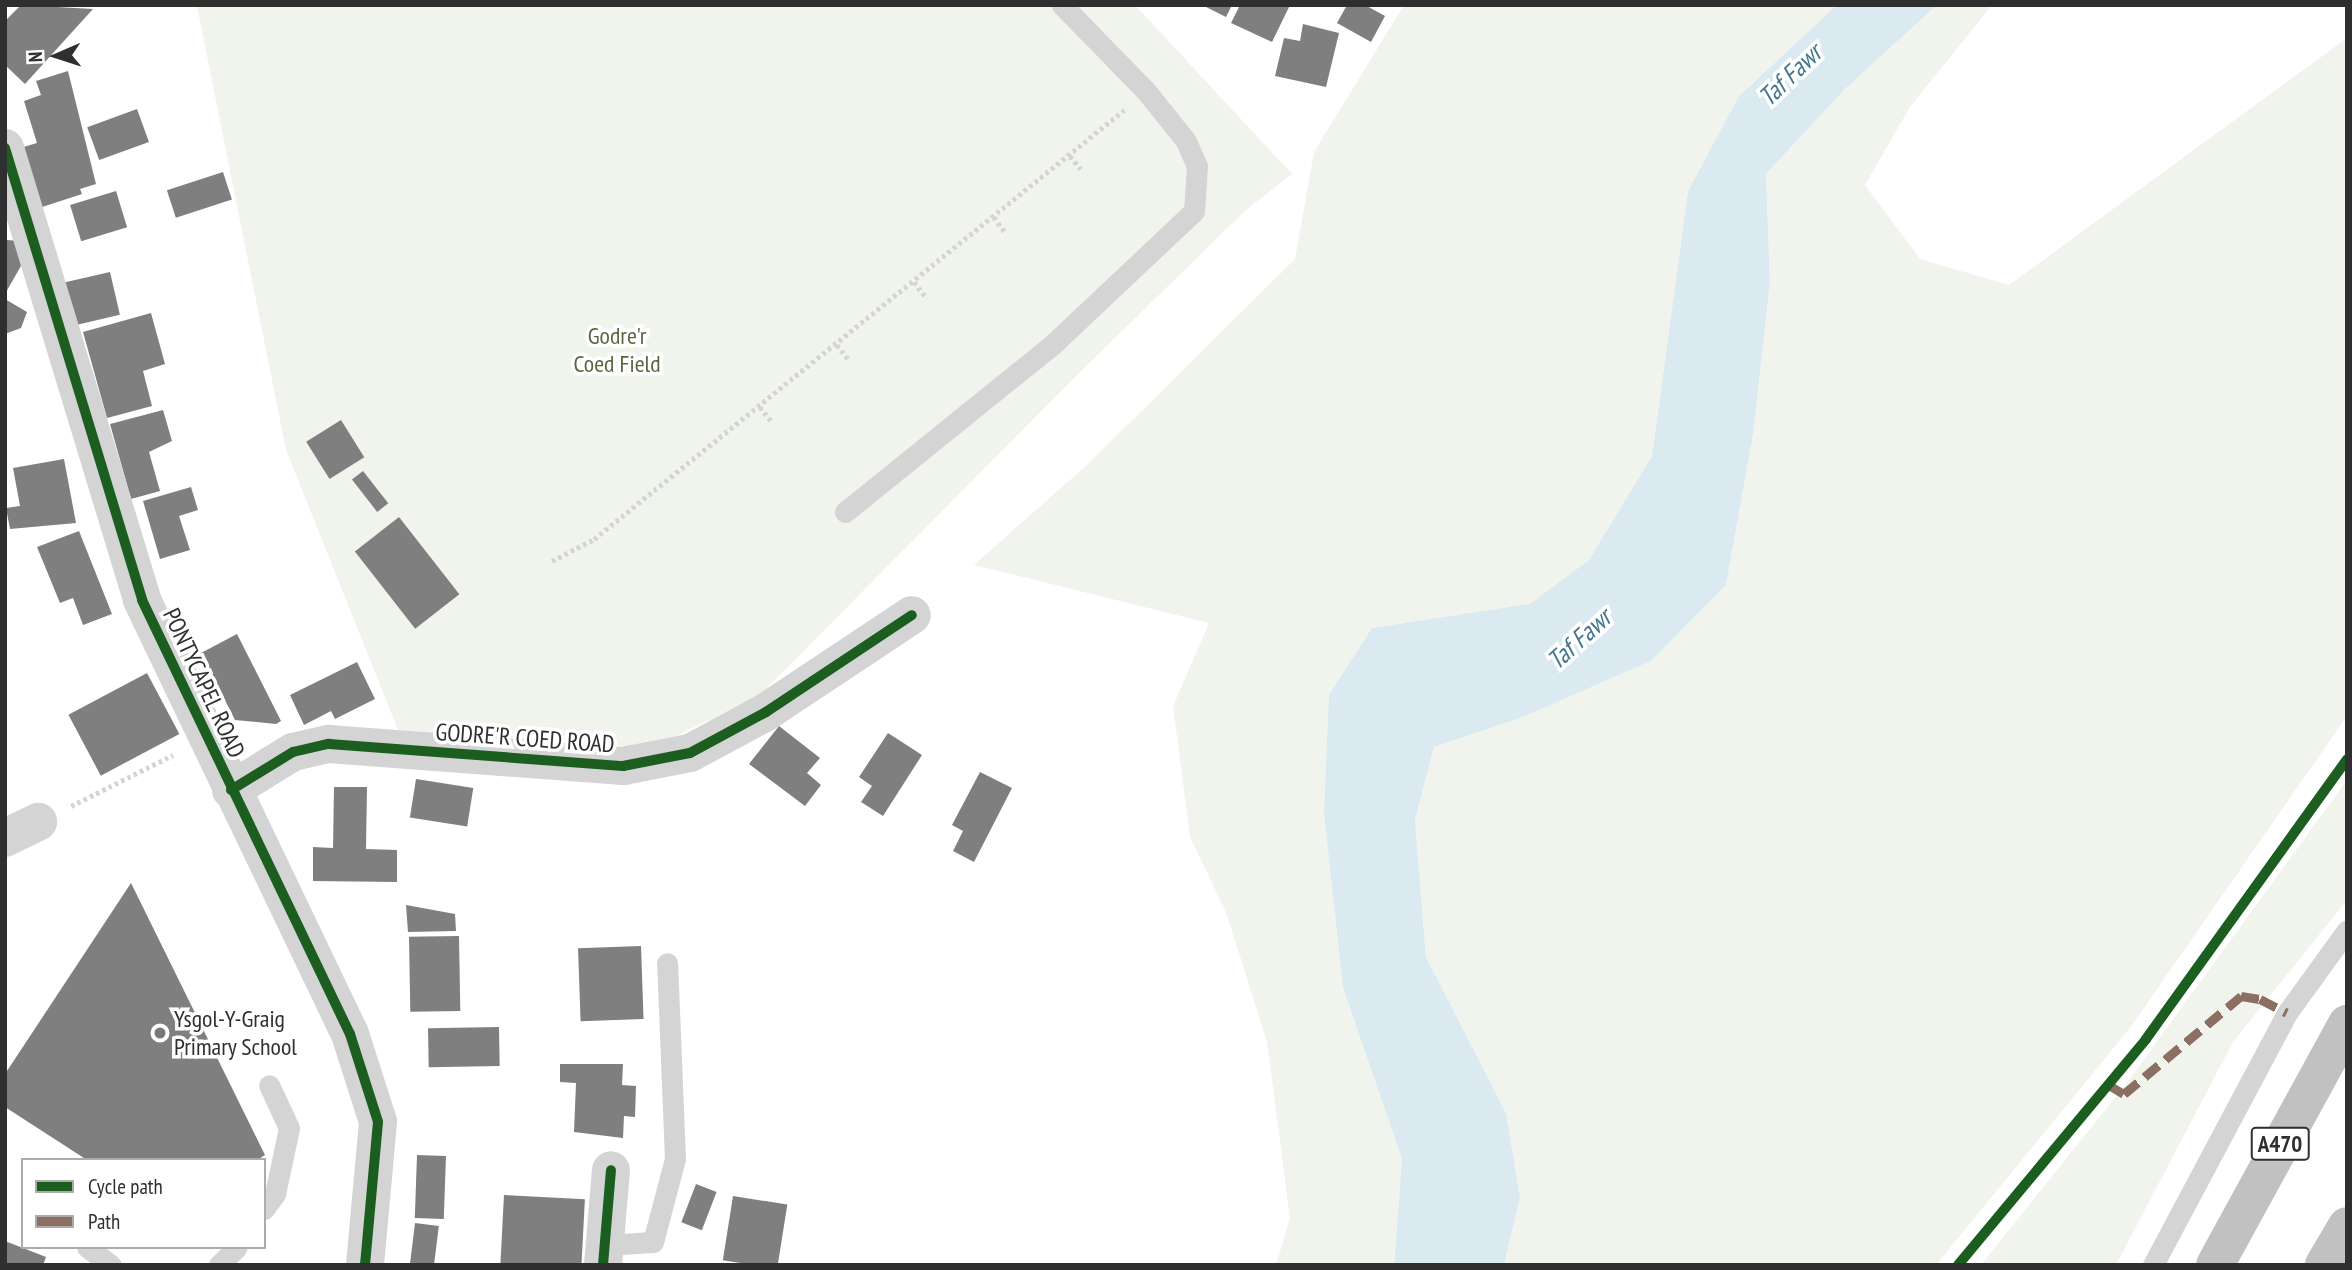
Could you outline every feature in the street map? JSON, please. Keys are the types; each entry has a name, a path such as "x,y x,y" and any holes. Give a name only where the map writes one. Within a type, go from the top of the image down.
{"highway":[{"name":"A470","path":"2215,1265 2347,1024"},
{"path":"2323,1265 2347,1226"}],"street":[{"name":"PONTYCAPEL ROAD","path":"5,148 12,201 142,600 205,739 350,1034 378,1122 365,1265"},
{"name":"GODRE'R COED ROAD","path":"231,790 293,752 329,744 623,766 690,753 766,712 912,615"},
{"path":"604,1255 611,1170"}],"lane":[{"path":"845,512 1052,345 1194,211 1197,166 1186,141 1146,91 1062,5"},
{"path":"2153,1265 2287,1013 2347,930"},
{"path":"604,1255 653,1242 675,1158 667,963"},
{"path":"266,1206 275,1194 289,1128 270,1085"},
{"path":"77,1265 85,1249"},
{"path":"89,1249 111,1265"},
{"path":"219,1265 235,1249"}],"path":[{"path":"552,561 594,539 838,345 1127,108"},
{"path":"1070,156 1081,169"},
{"path":"994,217 1005,232"},
{"path":"915,282 927,298"},
{"path":"838,345 849,360"},
{"path":"760,407 772,422"},
{"path":"22,830 205,739"}],"green space":[{"name":"Godre'r Coed Field","path":"1135,5 1292,174 1246,210 1076,376 759,696 676,736 616,748 398,730 286,450 197,6"},
{"path":"1404,5 1837,5 1739,96 1688,191 1652,456 1589,560 1530,605 1372,628 1324,814 1343,988 1402,1159 1394,1265 1276,1265 1290,1218 1267,1042 1226,912 1190,837 1173,706 1209,623 974,565 1088,464 1295,259 1314,152"},
{"path":"1937,5 1992,5 1910,107 1865,185 1920,259 2009,285 2347,38 2347,716 2130,1028 1936,1265 1504,1265 1520,1198 1506,1113 1426,957 1415,820 1434,747 1523,717 1651,661 1726,585 1753,435 1770,282 1766,174 1846,88"},
{"path":"2347,780 2347,900 2233,1042 2116,1265 1981,1265 2126,1084"}],"water":[{"name":"Taf Fawr","path":"1837,5 1937,5 1846,88 1766,174 1770,282 1753,435 1726,585 1651,661 1523,717 1434,747 1415,820 1426,957 1506,1113 1520,1198 1504,1265 1394,1265 1402,1159 1343,988 1324,814 1329,695 1372,628 1530,604 1589,560 1652,456 1688,191 1739,96"}],"building":[{"path":"21,5 93,9 25,84 5,65 5,21"},
{"path":"1202,5 1232,5 1226,17"},
{"path":"1240,5 1290,5 1272,42 1231,23"},
{"path":"1347,5 1365,5 1385,16 1371,42 1337,23"},
{"path":"1303,24 1339,33 1326,87 1275,76 1284,38 1300,41"},
{"path":"68,71 96,184 80,189 82,194 36,209 17,149 37,143 24,101 41,95 36,81"},
{"path":"137,109 149,142 99,160 87,127"},
{"path":"223,172 232,200 176,218 167,190"},
{"path":"116,191 127,227 81,241 70,205"},
{"path":"7,240 20,241 26,257 5,294"},
{"path":"110,272 120,315 74,325 64,283"},
{"path":"5,299 27,312 21,328 5,334"},
{"path":"151,313 165,364 143,371 152,406 107,418 83,332"},
{"path":"163,410 172,441 149,452 160,491 131,499 110,424"},
{"path":"341,420 364,457 330,479 306,442"},
{"path":"64,459 76,523 10,529 6,508 20,506 13,468"},
{"path":"363,471 388,503 377,512 352,480"},
{"path":"191,487 198,510 179,516 190,550 160,559 143,501"},
{"path":"399,517 459,594 415,629 355,551"},
{"path":"79,531 112,614 83,625 73,598 60,603 37,547"},
{"path":"237,634 281,721 276,724 235,720 201,653"},
{"path":"357,662 375,699 335,719 331,711 304,725 290,695"},
{"path":"147,673 179,734 101,776 68,715"},
{"path":"779,726 820,758 807,773 821,785 805,806 749,764"},
{"path":"888,733 922,755 883,816 861,802 872,786 859,777"},
{"path":"980,772 1012,788 974,862 953,851 963,831 952,825"},
{"path":"416,779 473,788 467,827 410,818"},
{"path":"334,787 367,787 366,849 397,850 397,882 313,881 313,847 333,848"},
{"path":"131,883 265,1155 260,1158 84,1158 5,1107 5,1074"},
{"path":"406,905 455,914 456,931 408,932"},
{"path":"459,936 460,1011 410,1012 409,937"},
{"path":"641,946 644,1019 581,1021 578,948"},
{"path":"499,1027 500,1066 429,1067 428,1028"},
{"path":"560,1064 623,1064 622,1085 636,1086 635,1117 624,1116 623,1138 574,1132 576,1083 560,1082"},
{"path":"417,1155 446,1156 444,1219 415,1218"},
{"path":"696,1184 717,1192 702,1230 681,1222"},
{"path":"504,1195 585,1199 581,1265 500,1265"},
{"path":"733,1196 787,1205 778,1265 753,1265 723,1260"},
{"path":"415,1223 439,1226 434,1265 410,1265"},
{"path":"5,1241 46,1257 43,1265 5,1265"}],"marked path":[{"path":"2109,1085 2124,1094 2241,996 2260,999 2287,1013"}],"cycle path":[{"path":"5,148 142,600 350,1034 378,1122 365,1265"},
{"path":"231,790 293,752 329,744 623,766 690,753 766,712 912,615"},
{"path":"1958,1265 2146,1039 2347,759"},
{"path":"603,1265 611,1170"}],"place":[{"name":"Ysgol-Y-Graig Primary School","path":"160,1033"}]}
